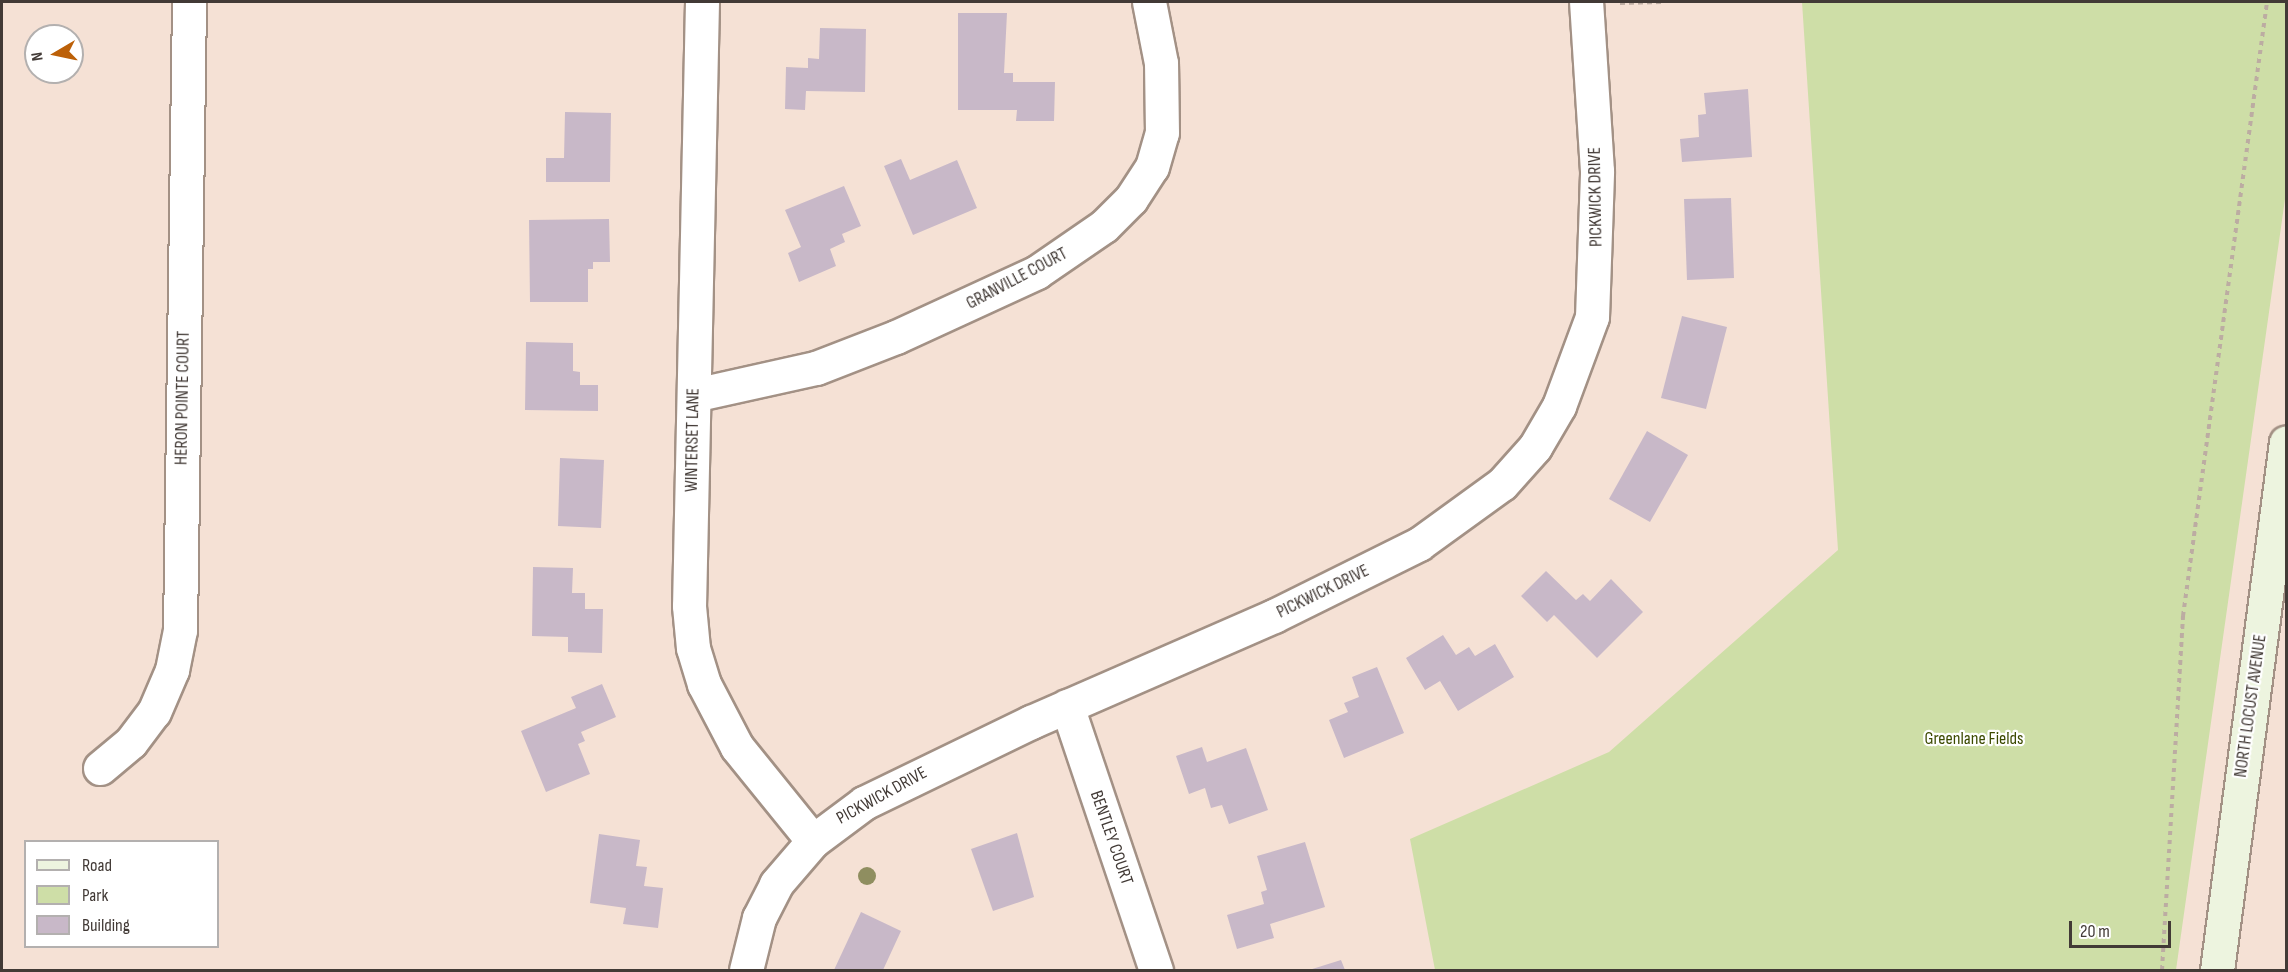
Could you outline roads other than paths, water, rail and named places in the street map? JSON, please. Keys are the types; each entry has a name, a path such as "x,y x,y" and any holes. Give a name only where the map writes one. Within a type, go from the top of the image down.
{"street":[{"name":"HERON POINTE COURT","path":"100,768 131,742 154,712 172,670 180,630 189,2"},
{"name":"WINTERSET LANE","path":"702,2 689,606 693,648 704,684 737,747 813,841"},
{"name":"GRANVILLE COURT","path":"694,395 816,368 896,337 1002,291 1104,226 1131,199 1152,167 1162,133 1161,63 1149,2"},
{"name":"PICKWICK DRIVE","path":"746,970 759,918 776,884 813,841 902,783 1067,706 1274,616 1419,544 1495,491 1535,447 1564,395 1592,317 1597,171 1586,3"},
{"name":"NORTH LOCUST AVENUE","path":"2217,970 2286,442"},
{"name":"BENTLEY COURT","path":"1067,706 1155,970"}],"park label":[{"name":"Greenlane Fields","path":"1974,739"}]}
